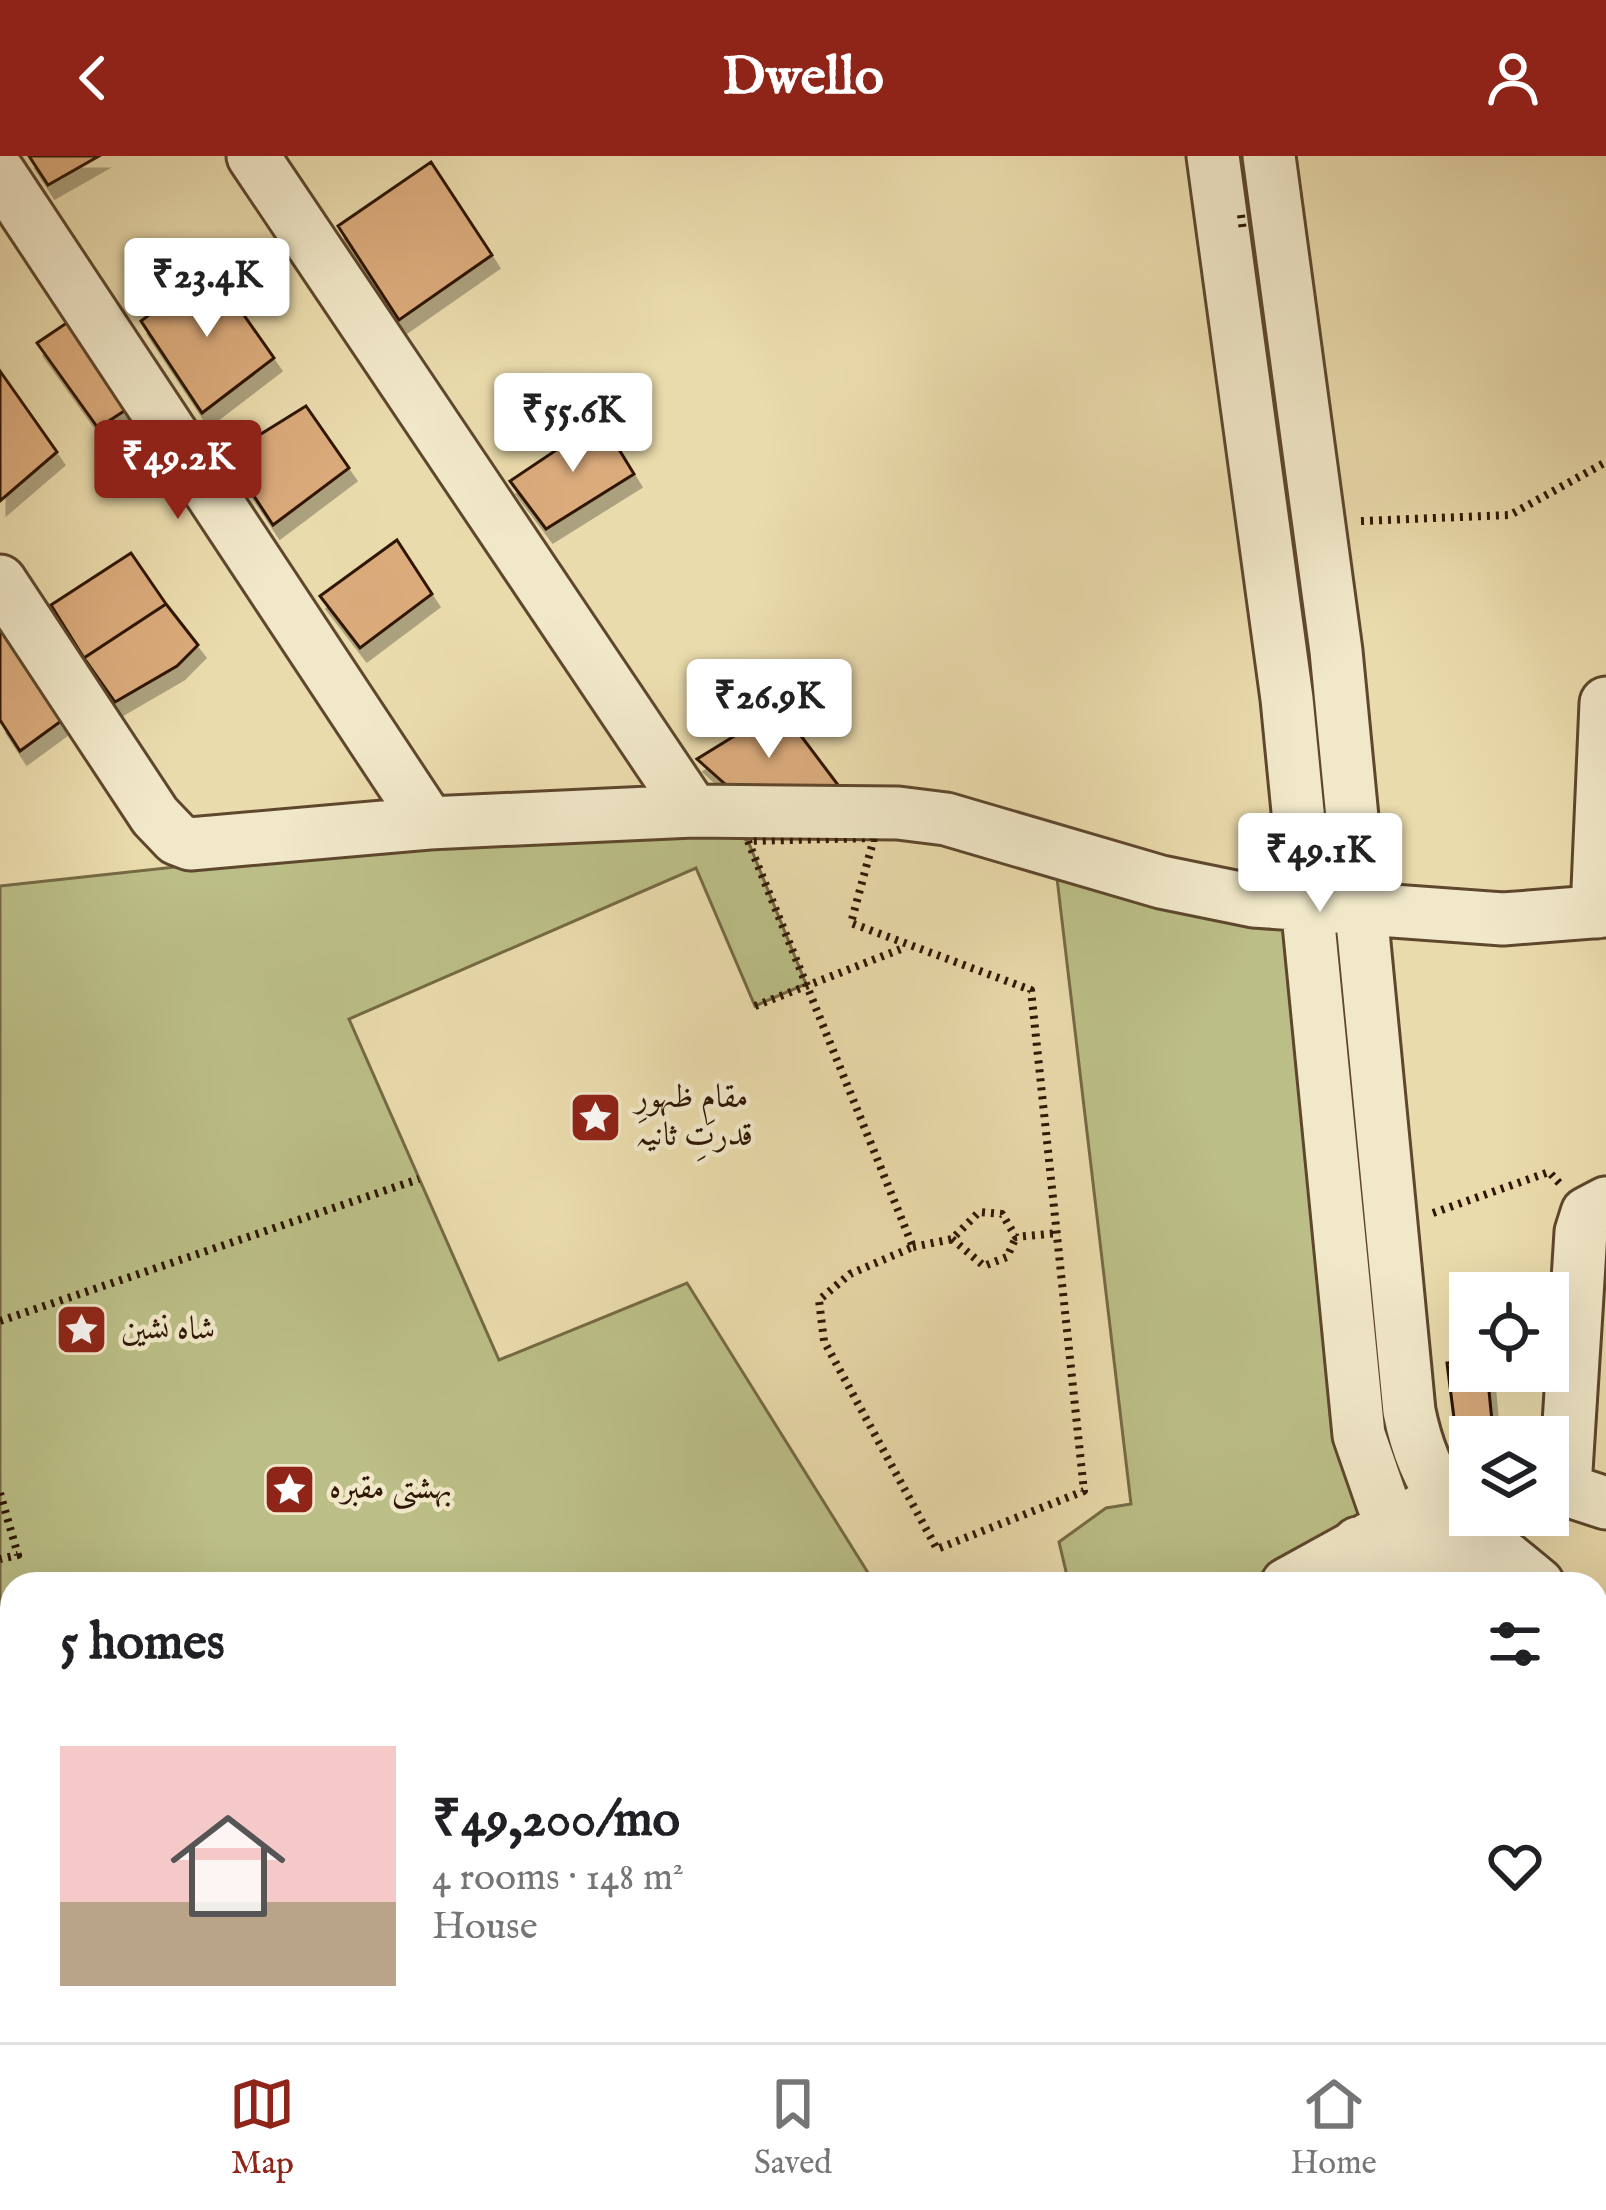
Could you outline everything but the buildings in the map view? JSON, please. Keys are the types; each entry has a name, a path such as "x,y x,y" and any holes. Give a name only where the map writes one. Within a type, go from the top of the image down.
{"street":[{"path":"253,156 692,812"},
{"path":"1214,156 1245,224 1318,521 1363,906 1409,1411 1417,1451 1417,1514 1404,1572"},
{"path":"1269,156 1245,224 1305,905 1359,1435 1372,1482 1517,1572"},
{"path":"0,174 429,823"},
{"path":"0,581 155,815 176,839 205,844 429,823 692,812 922,814 1161,882 1305,905 1503,919 1601,912 1606,703"},
{"path":"1573,1491 1581,1232 1597,1208"},
{"path":"1309,1572 1417,1514"},
{"path":"1417,1514 1456,1572"}],"path":[{"path":"1318,521 1510,515 1606,462"},
{"path":"913,1247 748,841 874,838 851,923 1031,990 1084,1491 937,1549 824,1341 819,1300 850,1274 913,1247 952,1239 979,1211 1003,1214 1016,1237"},
{"path":"755,1006 908,947"},
{"path":"1392,1226 1549,1172 1597,1208"},
{"path":"0,1321 419,1179"},
{"path":"1016,1237 1059,1233"},
{"path":"952,1239 984,1266 1007,1257 1016,1237"},
{"path":"0,1493 18,1555 0,1558"}],"green space":[{"path":"693,811 748,841 806,984 755,1006 696,868 349,1019 499,1360 687,1283 868,1572 0,1572 0,886"},
{"path":"1054,853 1305,905 1383,1504 1301,1572 1066,1572 1059,1542 1106,1508 1131,1504"}],"waterway":[{"path":"1306,650 1332,881"},
{"path":"1362,1209 1372,1284"}],"place":[{"name":"مقامِ ظہورِ قدرتِ ثانیہ","path":"596,1117"},
{"name":"شاہ نشین","path":"82,1330"},
{"name":"بہشتی مقبرہ","path":"290,1489"}]}
